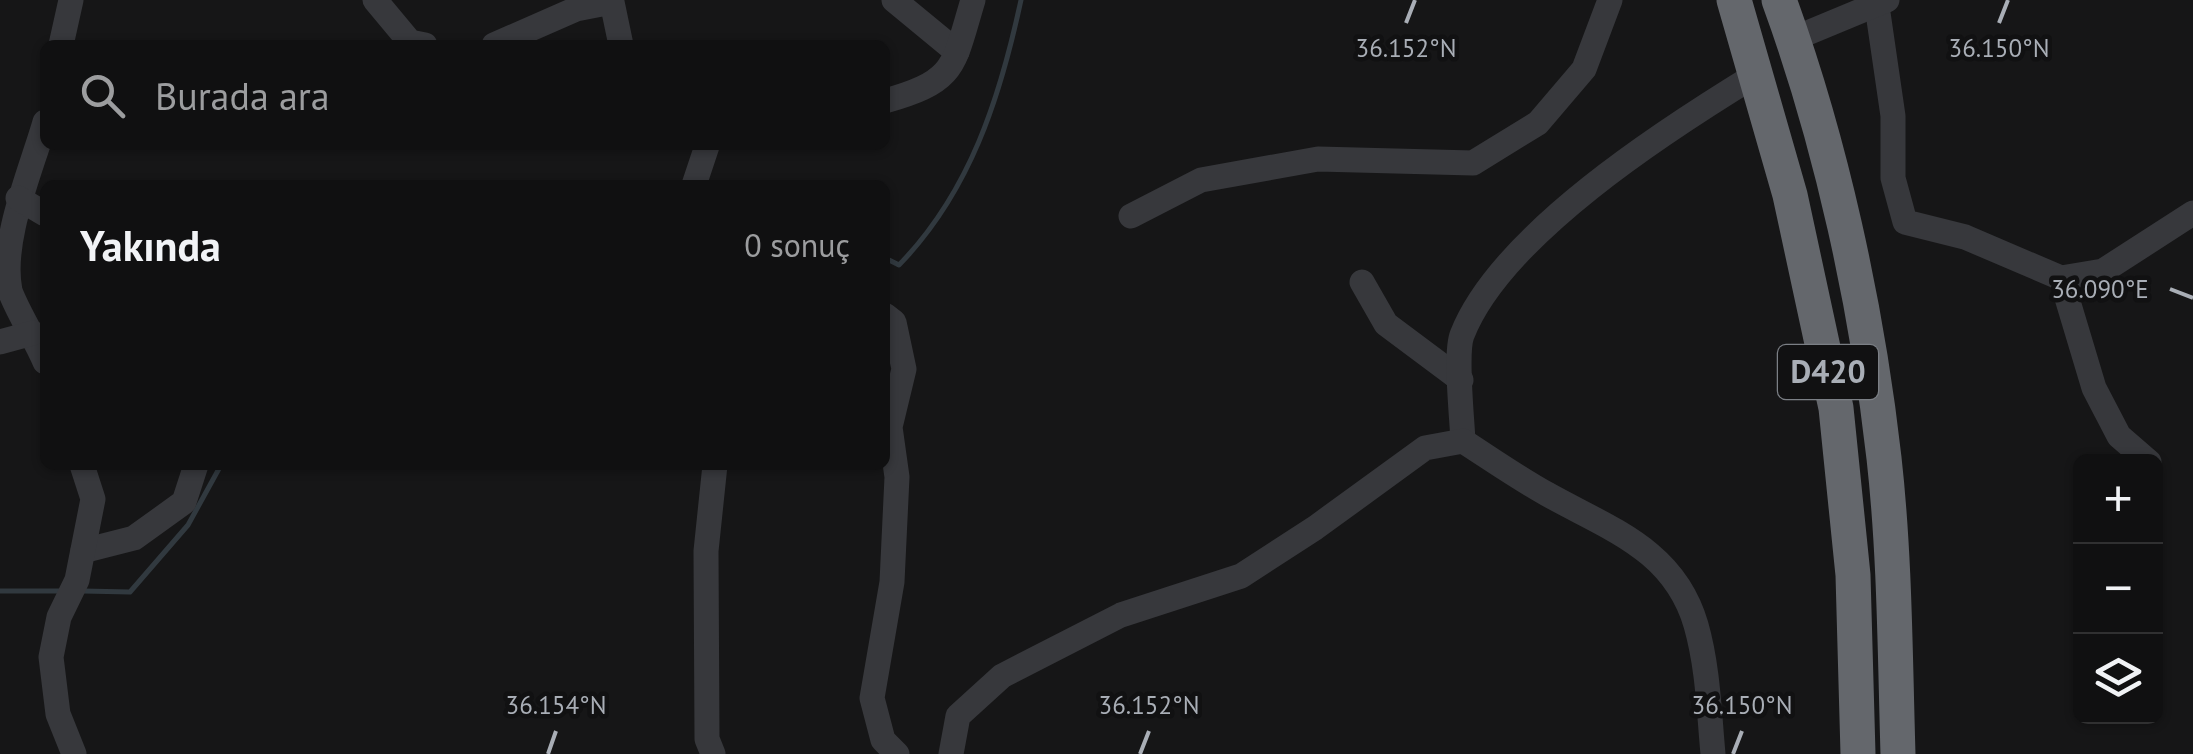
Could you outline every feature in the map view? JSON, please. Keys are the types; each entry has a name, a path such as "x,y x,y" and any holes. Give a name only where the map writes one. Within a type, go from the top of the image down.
{"highway":[{"name":"D420","path":"1734,0 1790,195 1836,408 1853,575 1858,754"},
{"name":"D420","path":"1779,0 1794,39 1848,236 1884,458 1898,754"}],"street":[{"path":"62,40 70,0"},
{"path":"376,0 408,40"},
{"path":"894,0 958,52"},
{"path":"890,101 922,91 953,66 973,0"},
{"path":"1131,216 1201,180 1318,159 1473,163 1538,123 1584,70 1610,0"},
{"path":"505,40 576,9 612,2 620,40"},
{"path":"1794,39 1882,3 1893,116 1893,178 1905,222 1965,237 2061,278 2103,271 2193,213"},
{"path":"1463,442 1460,338 1483,294 1531,240 1621,164 1756,74"},
{"path":"40,136 18,198 6,255 10,290 40,349"},
{"path":"695,180 704,150"},
{"path":"18,198 40,211"},
{"path":"2061,278 2094,388 2119,436 2139,454"},
{"path":"1362,282 1386,324 1461,380"},
{"path":"886,749 872,698 892,582 897,477 890,427 904,369 894,322 890,319"},
{"path":"0,342 34,333"},
{"path":"951,754 958,716 1002,676 1120,615 1241,576 1425,448 1463,442 1547,494 1627,534 1676,580 1696,624 1707,681 1712,754"},
{"path":"74,754 58,714 51,657 58,617 77,580 83,551 92,499 83,470"},
{"path":"83,551 134,538 184,502 194,470"},
{"path":"713,754 708,738 706,551 714,470"}],"waterway":[{"path":"890,260 899,265 924,237 963,175 992,108 1021,0"},
{"path":"83,591 130,592 188,525 218,470"},
{"path":"0,591 62,591"}]}
